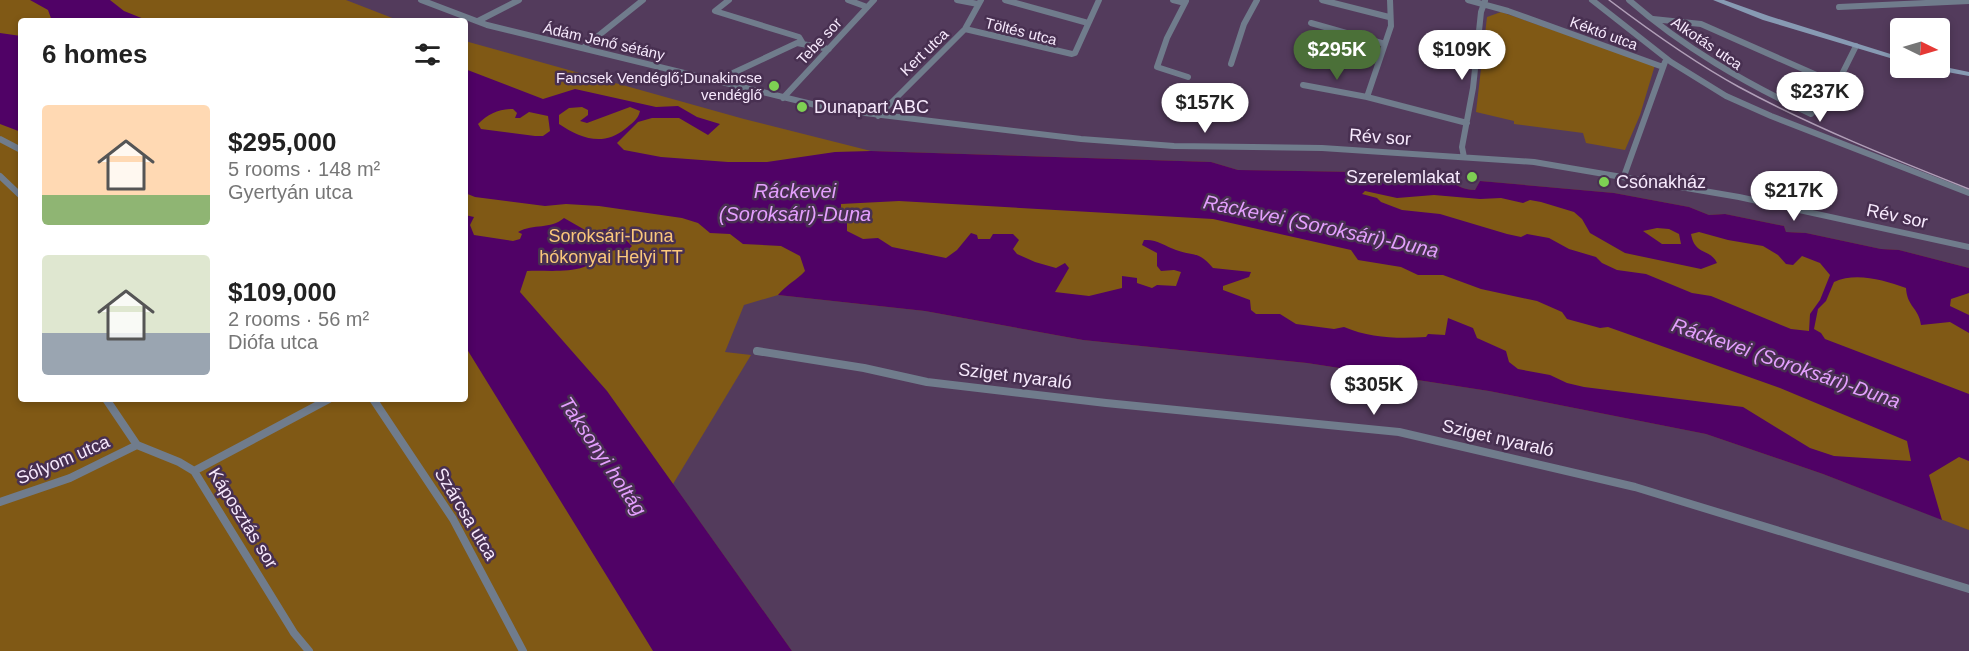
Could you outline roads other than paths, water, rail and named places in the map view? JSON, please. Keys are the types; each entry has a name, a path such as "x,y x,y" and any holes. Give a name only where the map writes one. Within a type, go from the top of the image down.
{"street":[{"name":"Ádám Jenő sétány","path":"420,0 478,21 783,98"},
{"path":"478,21 519,0"},
{"path":"583,48 642,0"},
{"path":"729,0 715,11 799,37 802,42"},
{"path":"848,0 867,7"},
{"name":"Tebe sor","path":"783,98 874,0"},
{"path":"957,0 979,2"},
{"path":"1005,0 1088,23 1099,0"},
{"path":"1173,0 1186,1 1167,38 1157,67 1188,77"},
{"path":"1231,64 1244,24 1257,0"},
{"path":"1322,0 1389,17"},
{"path":"1367,97 1391,26 1390,0"},
{"name":"Kéktó utca","path":"1468,0 1484,2 1663,67"},
{"path":"1592,0 1707,87 1750,108 1969,193"},
{"name":"Alkotás utca","path":"1629,0 1698,54 1732,75 1811,114 1837,84 1856,46"},
{"path":"1717,0 1890,56"},
{"path":"1860,0 1869,7"},
{"path":"1839,7 1969,1"},
{"name":"Kert utca","path":"878,116 965,29 979,2"},
{"path":"1464,157 1462,147 1473,88 1484,2"},
{"name":"Alkotás utca","path":"1652,19 1701,24 1837,84"},
{"name":"Töltés utca","path":"965,29 1072,54 1075,53 1088,23"},
{"path":"1311,23 1384,44"},
{"path":"718,80 802,42 829,49"},
{"path":"1624,176 1667,58"},
{"path":"1950,70 1969,74"},
{"path":"1303,85 1367,97 1467,123"},
{"name":"Rév sor","path":"783,98 878,116 1081,139 1174,146 1322,148 1534,162 1739,197 1969,247"},
{"path":"0,140 18,149"},
{"path":"0,176 18,193"},
{"name":"Sziget nyaraló","path":"757,351 864,368 927,382 1106,403 1399,432 1635,487 1969,589"},
{"path":"107,402 137,446"},
{"path":"194,471 324,402"},
{"name":"Szárcsa utca","path":"375,402 444,506 477,562 523,651"},
{"name":"Káposztás sor","path":"137,446 179,462 194,471 294,633 309,651"},
{"name":"Sólyom utca","path":"0,502 39,492 83,474 137,446"}],"water":[{"path":"30,0 110,0 124,11 142,18 51,18 48,10"},
{"path":"0,33 18,36 18,131 0,124"},
{"name":"Ráckevei (Soroksári)-Duna","path":"468,70 543,99 575,89 656,107 678,106 697,117 720,124 708,135 679,118 652,118 638,122 617,143 624,150 661,157 728,162 767,162 835,152 871,151 1211,162 1238,170 1357,172 1446,177 1459,186 1471,190 1475,190 1480,181 1614,193 1689,207 1709,215 1725,214 1784,226 1786,232 1806,233 1881,249 1899,250 1969,268 1969,293 1951,299 1950,306 1969,315 1969,333 1950,322 1921,325 1908,299 1906,288 1860,277 1834,282 1826,301 1818,309 1814,329 1825,339 1969,394 1969,461 1959,457 1929,475 1942,520 1823,474 1706,434 1489,391 1307,363 1083,340 925,311 778,295 805,271 800,256 781,246 743,244 730,234 710,233 698,223 682,218 599,206 566,204 545,206 468,194","holes":["582,107 588,110 588,115 580,121 587,123 630,107 640,111 636,119 617,135 600,139 583,136 559,124 559,115 569,108","513,109 517,113 515,118 520,118 529,112 548,116 550,131 543,136 535,136 481,129 478,124 498,111","1365,191 1397,198 1434,195 1480,199 1501,198 1523,203 1530,200 1574,212 1582,219 1590,233 1625,253 1701,269 1717,263 1711,255 1699,249 1693,241 1691,234 1699,232 1763,246 1778,255 1786,264 1793,265 1802,256 1820,263 1830,275 1820,300 1810,314 1809,331 1791,329 1711,296 1692,293 1646,274 1617,270 1602,263 1596,257 1569,249 1549,238 1527,234 1521,237 1440,214 1402,210 1381,202 1377,198 1362,194","899,201 1213,219 1351,250 1358,260 1401,267 1418,275 1443,275 1481,289 1537,301 1562,312 1567,319 1600,328 1608,327 1780,388 1907,441 1911,461 1834,456 1810,448 1743,407 1584,387 1567,383 1550,375 1518,369 1509,362 1506,351 1477,338 1473,328 1448,318 1445,335 1428,334 1426,337 1395,338 1374,336 1344,327 1334,329 1296,324 1280,314 1256,314 1251,310 1250,300 1223,290 1223,286 1249,277 1251,272 1213,268 1199,256 1153,241 1144,240 1142,245 1157,253 1157,266 1161,271 1181,272 1176,286 1157,285 1152,288 1137,283 1137,278 1122,276 1122,288 1089,296 1055,292 1069,268 1065,263 1056,268 1017,254 1013,249 1019,240 1013,234 993,234 990,239 978,239 977,235 971,233 957,250 946,258 892,247 878,238 863,239 847,231 847,216 841,214 841,204","1657,228 1669,229 1679,234 1681,244 1662,244 1643,231"]},
{"name":"Taksonyi holtág","path":"468,216 474,217 470,225 474,235 513,241 520,239 522,234 518,232 524,229 553,224 564,218 592,234 604,229 621,231 622,236 632,246 627,251 606,252 590,264 577,269 527,271 520,292 607,391 792,651 653,651 468,351"}],"tram line":[{"path":"1609,0 1672,46 1767,102 1881,154 1969,189"}],"place":[{"name":"Fancsek Vendéglő;Dunakincse vendéglő","path":"774,86"},
{"name":"Dunapart ABC","path":"802,107"},
{"name":"Szerelemlakat","path":"1472,177"},
{"name":"Csónakház","path":"1604,182"}],"park label":[{"name":"Soroksári-Duna hókonyai Helyi TT","path":"611,246"}]}
